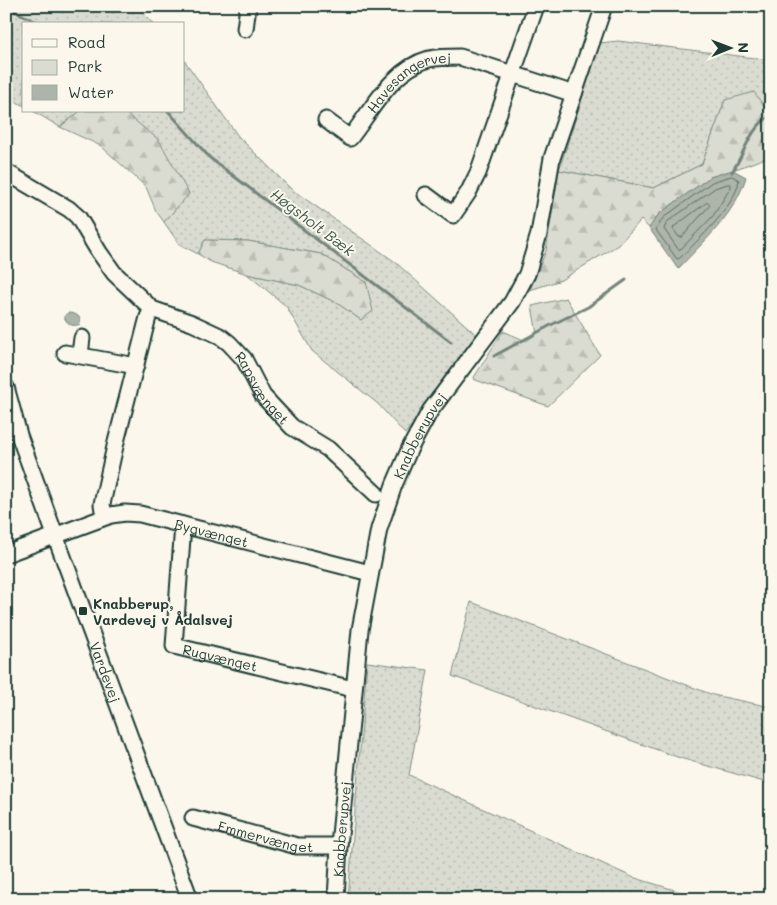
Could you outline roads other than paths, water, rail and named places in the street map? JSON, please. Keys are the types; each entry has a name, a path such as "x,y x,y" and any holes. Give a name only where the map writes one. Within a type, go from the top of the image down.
{"street":[{"path":"245,29 248,6"},
{"path":"426,195 453,215 468,193 478,173 536,6"},
{"name":"Knabberupvej","path":"336,899 339,846 360,630 379,529 394,485 410,448 430,411 512,302 527,274 539,234 552,158 604,6"},
{"name":"Havesangervej","path":"326,120 350,138 394,80 412,66 444,57 460,57 574,94"},
{"name":"Rapsvænget","path":"6,172 78,217 114,274 152,309 192,323 220,336 244,359 263,396 286,421 292,427 328,449 359,487 376,494"},
{"path":"104,517 102,504 104,495 152,309"},
{"path":"82,338 72,354 136,366"},
{"name":"Vardevej","path":"6,387 19,435 54,535 190,899"},
{"name":"Bygvænget","path":"6,554 104,517 125,512 140,514 370,573"},
{"name":"Rugvænget","path":"183,525 174,646 354,689"},
{"name":"Emmervænget","path":"193,818 297,846 339,846"}],"water":[{"path":"733,170 746,177 734,204 708,238 678,269 649,228 659,214 710,177"},
{"path":"68,313 77,316 80,319 80,324 71,325 68,323 65,315"}],"waterway":[{"name":"Høgsholt Bæk","path":"6,7 37,22"},
{"name":"Høgsholt Bæk","path":"169,112 210,158 451,342"},
{"name":"Høgsholt Bæk","path":"732,172 748,141 758,127 771,116"},
{"name":"Høgsholt Bæk","path":"494,356 588,307 626,280"}],"place":[{"name":"Knabberup, Vardevej v Ådalsvej","path":"83,611"}]}
